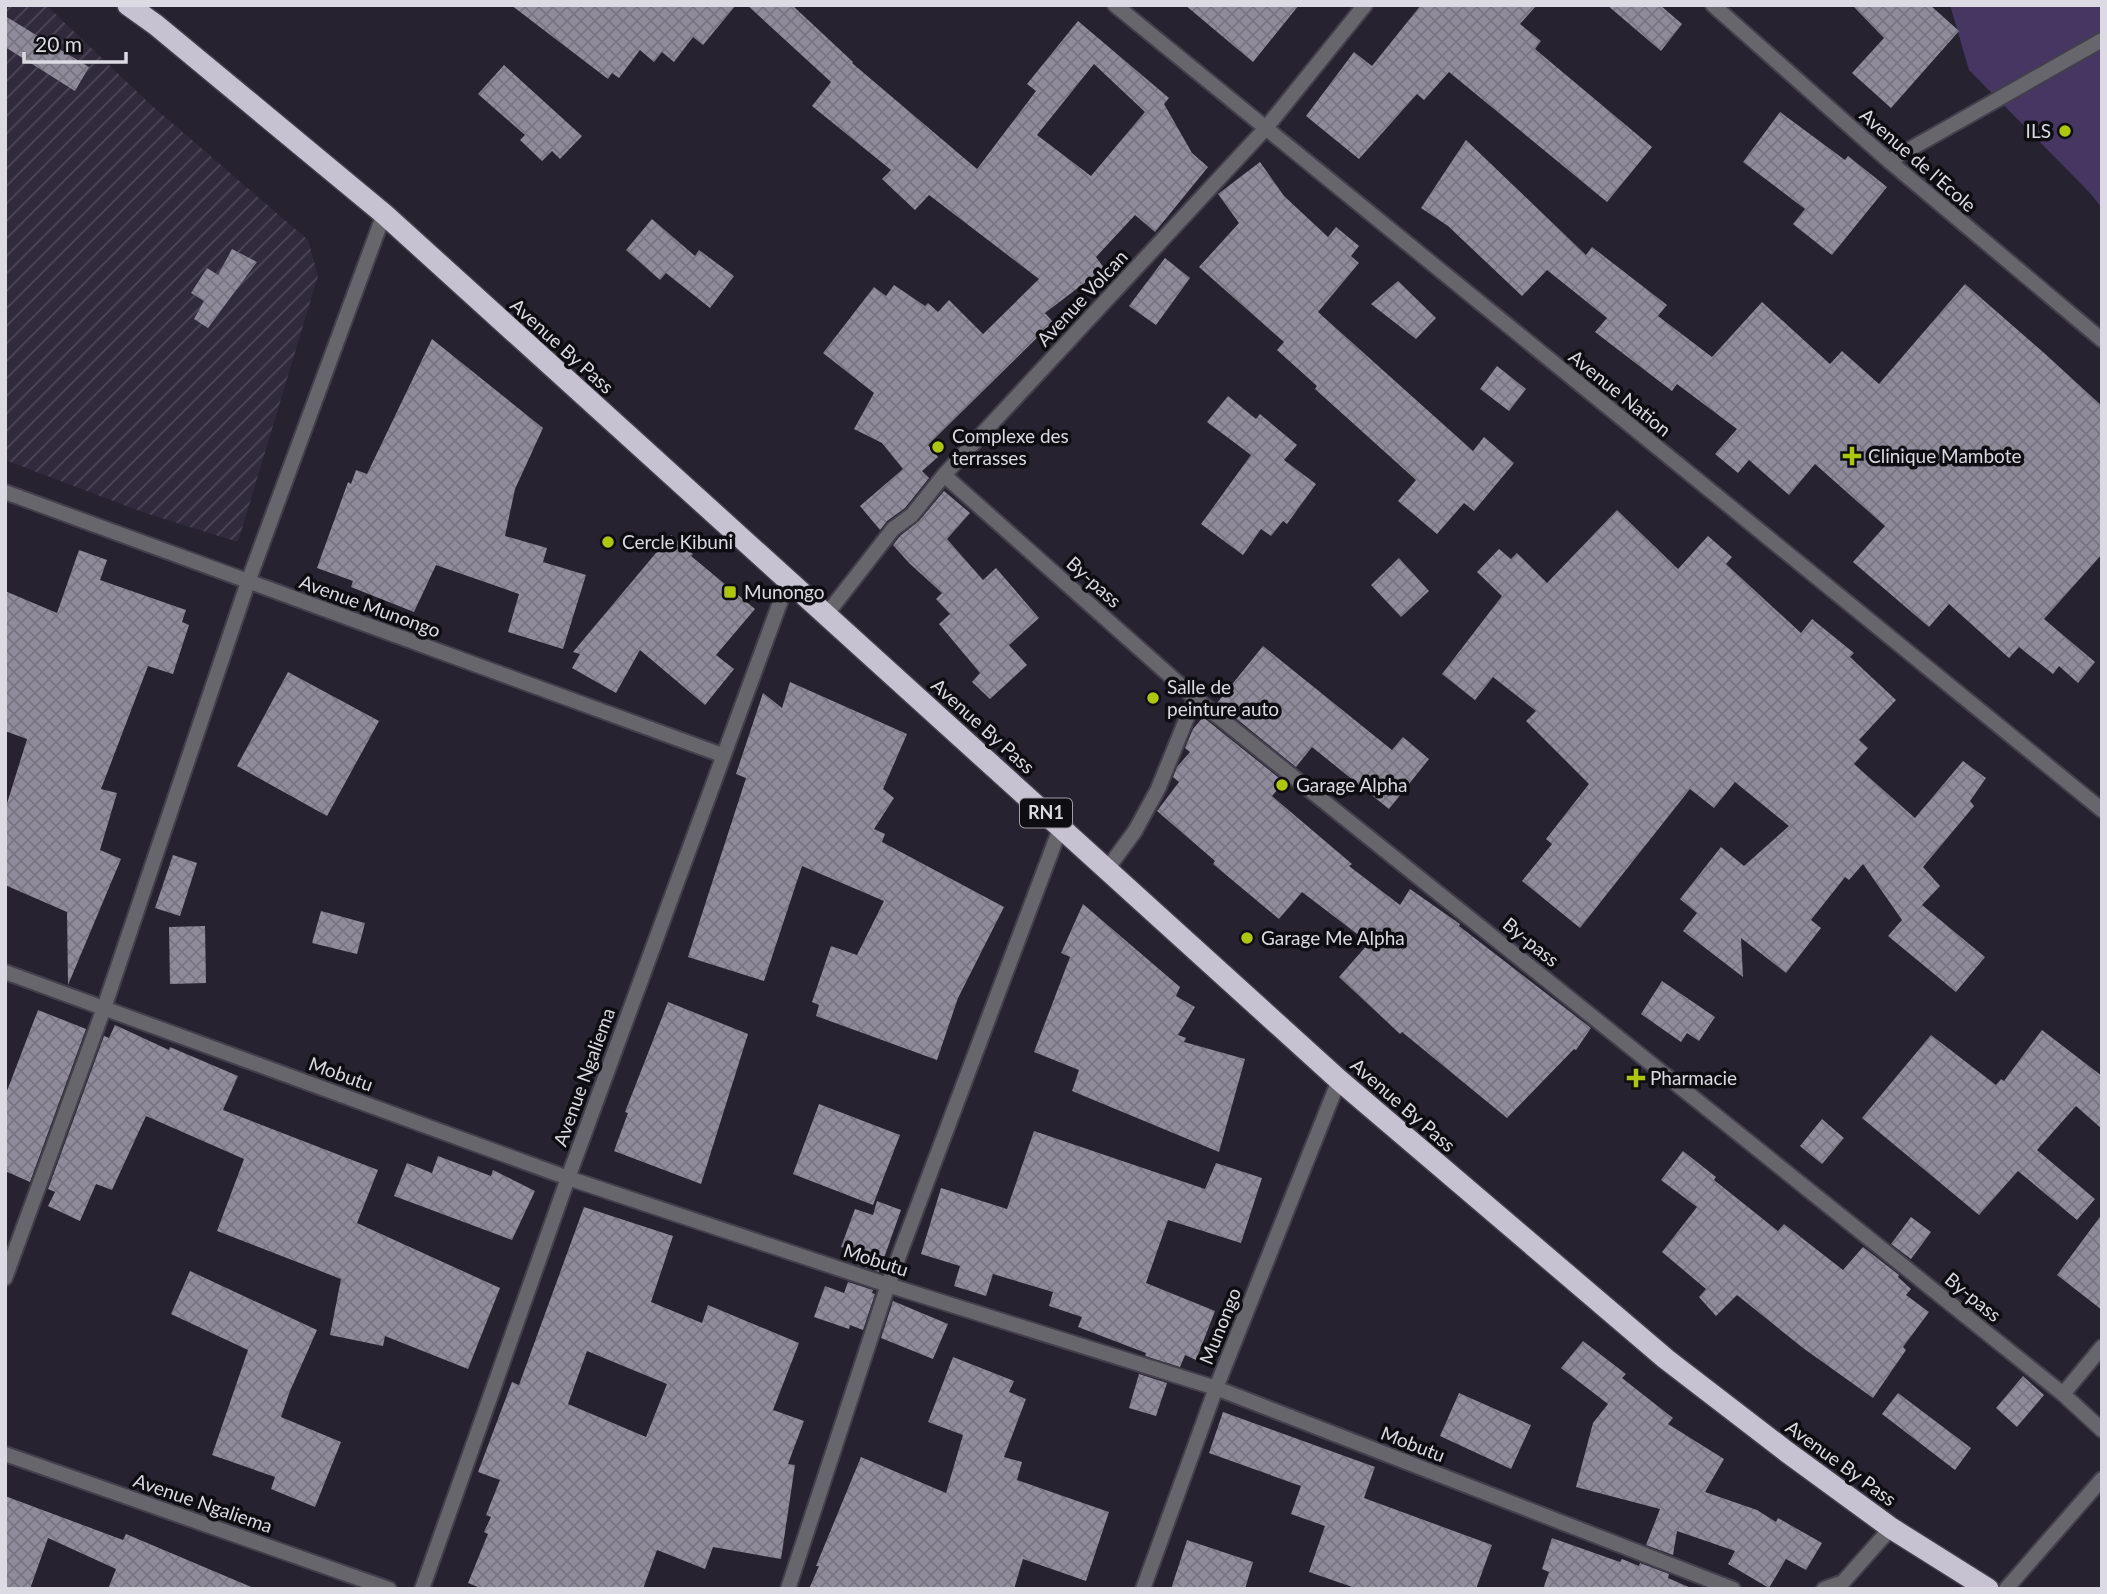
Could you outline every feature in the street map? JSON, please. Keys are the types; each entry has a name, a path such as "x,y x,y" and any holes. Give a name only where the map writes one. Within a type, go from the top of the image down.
{"highway":[{"name":"Avenue By Pass","path":"128,5 384,214 1339,1080 1666,1359 1891,1528 1988,1589"}],"street":[{"name":"Avenue Nation","path":"1115,5 2102,810"},
{"name":"Avenue Volcan","path":"826,615 893,529 912,514 944,475 1265,130 1365,5"},
{"name":"Avenue de l'Ecole","path":"1713,5 1889,161 2102,340"},
{"path":"1889,161 2102,40"},
{"path":"5,1278 104,1008 248,582 384,214"},
{"name":"By-pass","path":"944,475 1195,698 2063,1394 2102,1430"},
{"name":"Avenue Munongo","path":"5,492 722,755"},
{"name":"Avenue Ngaliema","path":"422,1589 568,1178 788,581"},
{"path":"1108,868 1135,831 1158,789 1195,698"},
{"path":"788,1589 888,1285 1061,826"},
{"name":"Mobutu","path":"5,972 568,1178 888,1285 1216,1388 1733,1589"},
{"name":"Munongo","path":"1143,1589 1216,1388 1339,1080"},
{"path":"2063,1394 2102,1348"},
{"name":"Avenue Ngaliema","path":"5,1454 389,1589"},
{"path":"2006,1589 2102,1479"},
{"path":"1824,1589 1843,1583 1891,1528"}],"shaded area":[{"path":"5,5 46,5 150,104 308,240 318,276 238,542 145,513 5,460"},
{"name":"ILS","path":"1950,5 2102,5 2102,208 1969,70"}],"building":[{"path":"511,5 736,5 703,45 693,37 674,62 662,52 654,62 640,50 619,78 612,73 608,79"},
{"path":"747,5 792,5 852,63 977,169 1036,91 1027,84 1078,21 1169,98 1164,104 1192,153 1208,167 1155,232 1135,215 1096,257 1104,268 1045,313 1053,322 928,445 938,457 922,471 929,478 905,508 887,521 880,530 860,506 903,469 882,443 854,429 874,393 823,353 874,287 886,296 894,285 925,306 928,303 938,312 949,300 983,334 1039,279 929,195 915,210 882,179 891,170 812,106 831,82","holes":["1094,64 1145,112 1091,176 1037,135"]},
{"path":"1185,5 1299,5 1253,62"},
{"path":"1421,5 1537,5 1520,24 1541,41 1535,49 1652,147 1607,202 1449,72 1424,100 1417,94 1359,159 1306,116 1354,52 1372,66"},
{"path":"1607,5 1660,5 1682,24 1661,51"},
{"path":"1852,5 1930,5 1959,31 1891,108 1852,73 1884,38"},
{"path":"5,16 89,67 75,91 5,47"},
{"path":"504,65 582,136 560,159 552,151 542,161 520,140 525,135 478,94"},
{"path":"1780,112 1845,160 1848,156 1887,187 1832,255 1793,224 1805,209 1743,162"},
{"path":"1466,140 1586,255 1592,247 1667,305 1658,316 1712,357 1762,302 1830,364 1842,351 1879,384 1965,284 2043,352 2102,406 2102,554 2044,619 2095,662 2078,683 2059,666 2053,674 2019,647 2009,658 1949,604 1929,627 1853,562 1885,526 1815,464 1789,495 1749,460 1738,473 1715,454 1737,429 1677,384 1672,391 1595,332 1607,318 1547,270 1522,296 1448,226 1421,208"},
{"path":"1260,162 1284,196 1328,237 1336,227 1359,246 1351,256 1359,263 1318,312 1473,451 1484,437 1514,463 1474,511 1464,503 1437,534 1398,501 1416,480 1315,389 1317,386 1277,350 1284,342 1199,267 1239,223 1218,194"},
{"path":"652,219 695,256 699,250 734,276 710,308 666,273 660,280 626,250"},
{"path":"232,249 257,262 208,328 194,319 204,301 191,293 207,268 218,275"},
{"path":"1165,258 1190,278 1156,325 1129,306"},
{"path":"1398,281 1436,318 1416,339 1371,304"},
{"path":"432,339 543,428 515,489 505,536 547,548 543,562 586,575 563,649 508,632 519,594 436,565 414,612 351,587 353,581 317,568 348,482 351,484 356,470 367,474"},
{"path":"1497,366 1526,389 1509,411 1480,389"},
{"path":"1228,396 1256,419 1260,414 1297,445 1284,460 1316,484 1287,524 1283,521 1271,536 1261,529 1243,555 1201,524 1251,455 1207,422"},
{"path":"944,491 970,513 947,539 983,580 996,568 1039,618 1009,645 1027,665 990,699 972,682 980,673 939,624 950,614 936,599 942,593 893,545 919,521"},
{"path":"1617,510 1678,569 1708,536 1732,557 1726,564 1801,633 1812,619 1854,653 1850,657 1896,700 1859,740 1868,748 1854,764 1915,818 1963,761 1986,778 1970,801 1974,806 1923,867 1940,886 1922,905 1985,957 1956,992 1888,936 1902,920 1863,864 1849,880 1845,877 1811,920 1821,928 1786,973 1741,938 1743,977 1683,931 1697,913 1680,899 1721,847 1744,866 1789,826 1735,782 1714,808 1690,789 1580,928 1522,881 1552,844 1546,839 1589,784 1526,721 1536,711 1493,677 1475,700 1442,674 1502,596 1477,572 1499,549 1511,559 1517,553 1547,583"},
{"path":"671,535 693,554 691,556 755,609 716,655 734,669 705,705 640,650 616,693 572,668 580,654 573,652"},
{"path":"79,550 107,560 100,580 186,610 182,622 189,625 173,674 148,666 101,789 117,793 100,850 121,859 68,985 67,912 5,885 5,810 27,739 5,731 5,591 57,613"},
{"path":"1399,558 1429,591 1401,617 1371,585"},
{"path":"1263,646 1392,750 1403,737 1429,759 1389,809 1312,747 1296,767 1217,703"},
{"path":"288,672 379,721 327,816 237,766"},
{"path":"790,682 907,734 883,789 894,798 874,829 885,834 882,842 1004,907 958,998 937,1060 816,1016 819,1005 812,1002 831,946 857,955 884,901 802,866 764,981 688,957 746,778 736,774 763,693 782,708"},
{"path":"1203,717 1284,782 1272,796 1352,864 1349,866 1400,905 1410,889 1460,924 1459,926 1591,1028 1576,1050 1574,1049 1507,1118 1402,1032 1400,1034 1339,977 1369,943 1302,892 1279,919 1213,864 1215,861 1157,811 1179,782 1173,777 1177,767 1190,752 1185,748 1193,729"},
{"path":"173,855 197,863 180,916 155,908"},
{"path":"1083,904 1180,987 1176,996 1195,1007 1178,1035 1186,1038 1184,1042 1245,1059 1219,1152 1072,1091 1079,1070 1034,1052 1070,957 1061,953"},
{"path":"321,911 365,923 357,954 312,943"},
{"path":"205,926 206,983 170,984 169,927"},
{"path":"1662,981 1715,1017 1699,1041 1687,1033 1681,1042 1641,1014"},
{"path":"668,1002 748,1034 701,1184 614,1151 628,1113 625,1112"},
{"path":"38,1010 86,1029 30,1182 5,1171 5,1096"},
{"path":"115,1025 169,1050 170,1047 238,1076 223,1110 378,1170 357,1223 500,1288 468,1369 385,1336 383,1346 330,1335 341,1279 217,1231 244,1159 146,1116 112,1190 96,1184 80,1221 48,1206 55,1192 48,1189 104,1036 109,1038"},
{"path":"2042,1030 2102,1076 2102,1129 2076,1106 2037,1150 2095,1199 2077,1220 2018,1171 1979,1215 1862,1118 1931,1035 1996,1085 2001,1079 2004,1081"},
{"path":"819,1104 900,1135 873,1205 793,1174"},
{"path":"1822,1119 1844,1138 1822,1164 1800,1146"},
{"path":"1034,1131 1205,1189 1216,1163 1262,1178 1241,1243 1168,1220 1146,1283 1215,1311 1196,1360 1185,1355 1180,1367 1145,1356 1146,1353 1078,1327 1082,1317 1049,1306 1053,1292 993,1274 986,1296 954,1286 960,1266 921,1254 941,1188 1007,1209"},
{"path":"1683,1151 1716,1177 1714,1180 1778,1231 1784,1224 1843,1270 1863,1247 1899,1275 1911,1289 1906,1295 1929,1312 1903,1347 1906,1350 1873,1398 1803,1348 1737,1295 1716,1316 1699,1297 1706,1289 1662,1252 1697,1207 1661,1180"},
{"path":"438,1156 491,1176 493,1170 535,1191 512,1240 394,1196 407,1163 432,1173"},
{"path":"877,1201 901,1210 879,1272 855,1264 858,1253 841,1247 855,1209 873,1215"},
{"path":"584,1207 673,1236 651,1302 702,1323 708,1305 799,1343 773,1410 804,1421 788,1464 795,1465 781,1559 713,1547 705,1569 657,1550 643,1589 483,1589 468,1583 488,1534 484,1532 491,1517 486,1515 500,1480 478,1472 512,1382 519,1385","holes":["587,1351 667,1384 646,1437 568,1404"]},
{"path":"2102,1214 2102,1310 2057,1275"},
{"path":"1911,1217 1931,1232 1911,1259 1891,1244"},
{"path":"190,1271 317,1330 281,1417 341,1442 315,1507 271,1489 275,1477 212,1455 248,1350 171,1314"},
{"path":"848,1282 873,1290 872,1293 875,1294 863,1330 850,1325 849,1329 814,1317 825,1286 844,1293"},
{"path":"893,1301 948,1324 933,1359 881,1338"},
{"path":"1583,1341 1626,1374 1622,1378 1673,1418 1668,1424 1724,1459 1705,1492 1757,1510 1776,1522 1778,1518 1822,1543 1806,1570 1786,1559 1769,1588 1728,1564 1735,1551 1677,1531 1673,1555 1646,1545 1660,1509 1576,1487 1593,1423 1608,1404 1561,1368"},
{"path":"953,1357 1014,1381 1009,1392 1026,1399 1004,1457 1022,1462 1017,1480 1109,1512 1086,1581 1023,1559 1014,1589 809,1589 861,1457 946,1493 963,1435 928,1422"},
{"path":"1139,1374 1167,1383 1156,1416 1129,1408"},
{"path":"2023,1376 2044,1395 2017,1427 1996,1408"},
{"path":"1459,1393 1531,1425 1511,1469 1440,1436"},
{"path":"1898,1393 1971,1448 1955,1470 1882,1414"},
{"path":"1223,1412 1375,1467 1364,1498 1492,1545 1476,1589 1358,1589 1309,1572 1325,1526 1291,1514 1301,1486 1209,1453"},
{"path":"5,1496 123,1540 126,1534 256,1589 108,1589 116,1569 48,1538 30,1589 5,1589"},
{"path":"1552,1538 1620,1562 1622,1559 1639,1566 1640,1563 1669,1574 1668,1578 1693,1589 1543,1589 1549,1572 1542,1569"},
{"path":"1187,1540 1253,1562 1245,1589 1171,1589"}],"place":[{"name":"ILS","path":"2065,131"},
{"name":"Complexe des terrasses","path":"938,447"},
{"name":"Clinique Mambote","path":"1852,456"},
{"name":"Cercle Kibuni","path":"608,542"},
{"name":"Munongo","path":"730,592"},
{"name":"Salle de peinture auto","path":"1153,698"},
{"name":"Garage Alpha","path":"1282,785"},
{"name":"Garage Me Alpha","path":"1247,938"},
{"name":"Pharmacie","path":"1636,1078"}]}
